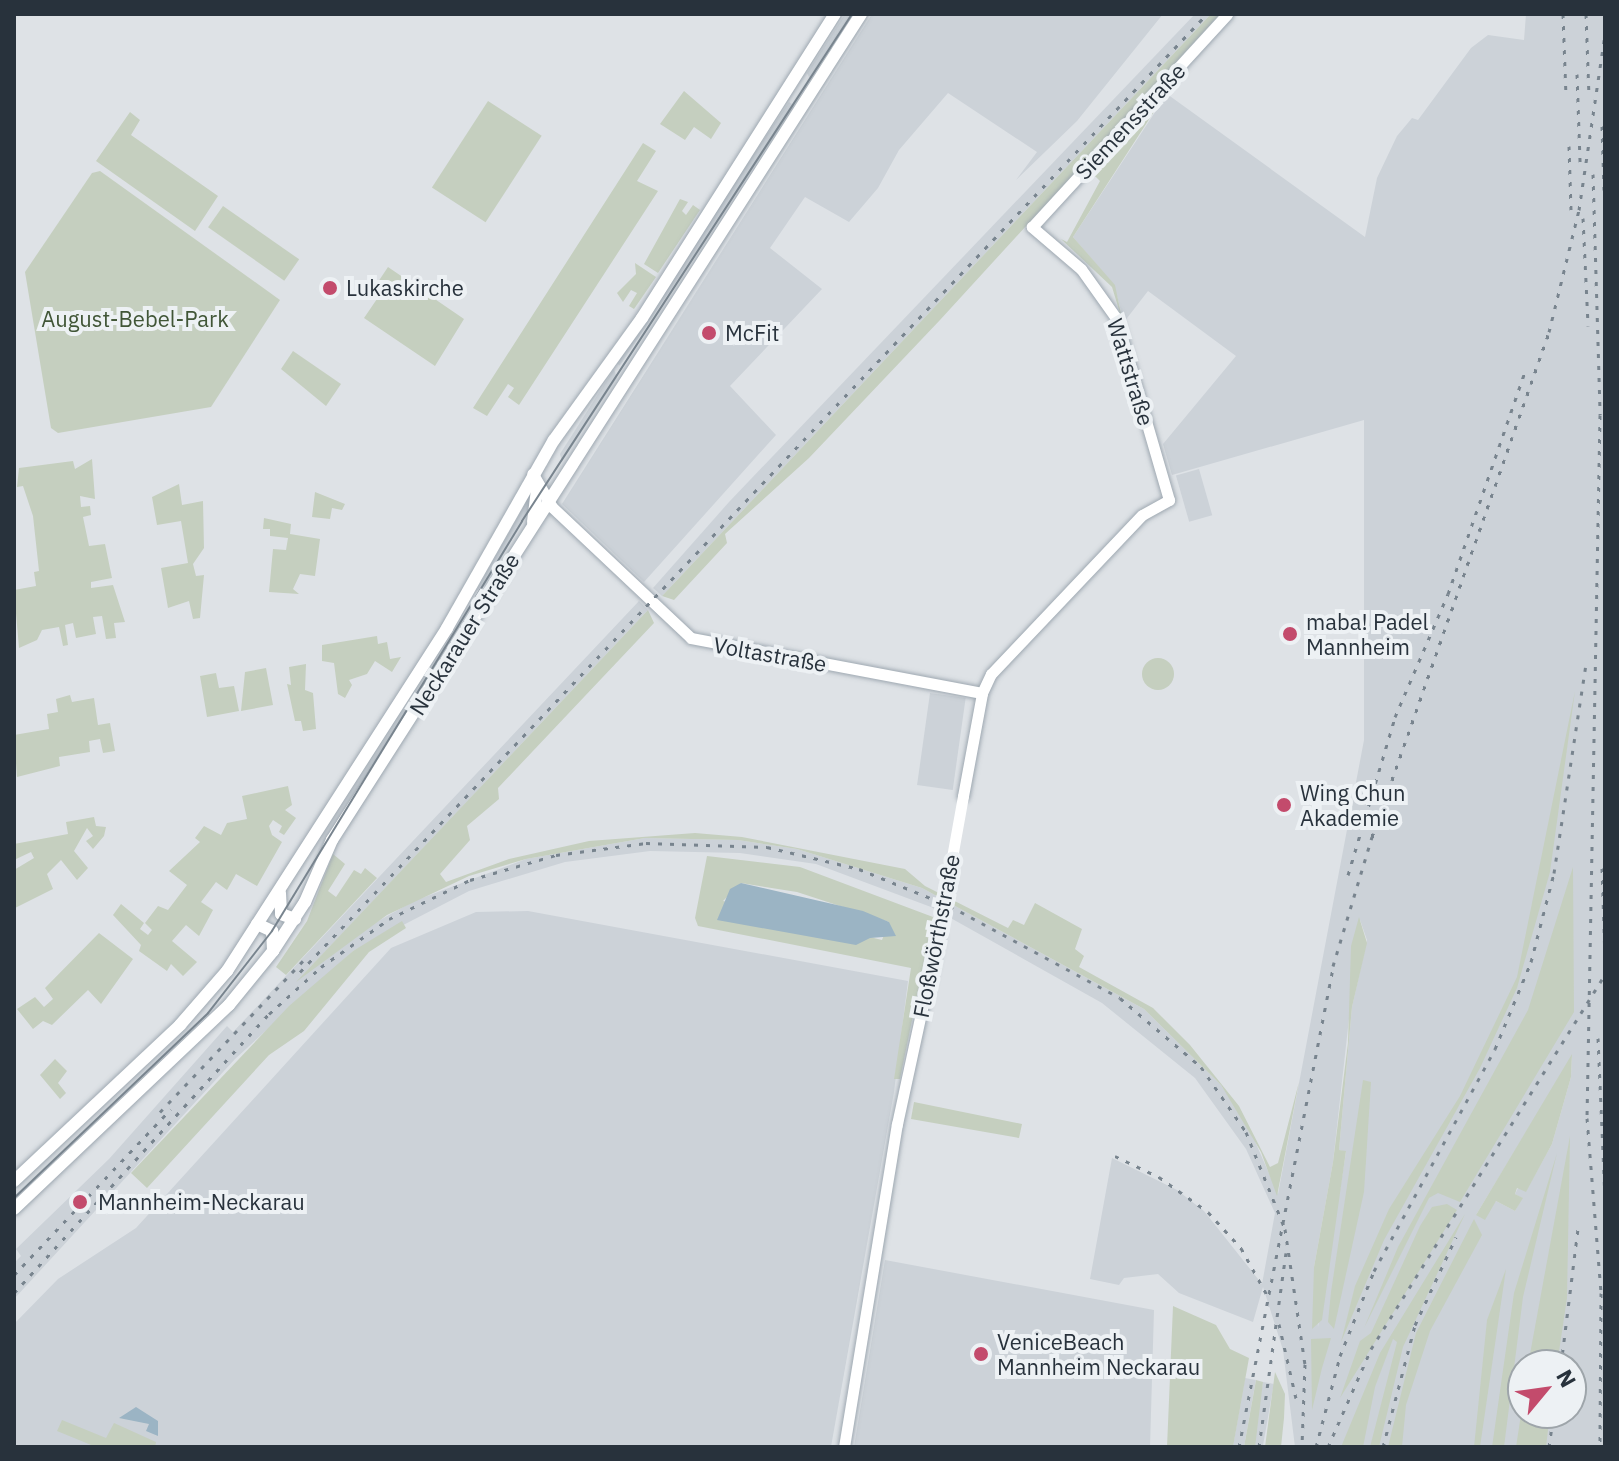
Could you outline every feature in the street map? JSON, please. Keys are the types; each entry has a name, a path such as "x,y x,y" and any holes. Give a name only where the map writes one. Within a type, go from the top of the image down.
{"main road":[{"name":"Neckarauer Straße","path":"14,1181 195,1010 257,924 447,628 545,455 642,318 835,14"},
{"path":"520,497 542,494 861,14"},
{"name":"Siemensstraße","path":"1032,227 1227,14"},
{"name":"Wattstraße","path":"1032,227 1081,269 1116,318 1169,500"},
{"path":"542,494 545,455"},
{"path":"533,474 542,494"},
{"name":"Neckarauer Straße","path":"14,1209 229,1005 273,951 295,919 332,840 533,524 542,494"},
{"name":"Voltastraße","path":"542,494 691,638 982,693"},
{"name":"Floßwörthstraße","path":"844,1447 897,1124 938,935 982,693 991,674 1142,515 1169,500"},
{"path":"280,890 281,914 295,919"},
{"path":"257,924 272,931 273,951"}],"shaded area":[{"path":"845,14 854,14 810,79 807,73"},
{"path":"872,14 1163,14 1077,121 1016,180 1037,152 948,93 899,150 878,188 849,222 805,197 770,248 822,289 730,386 776,435 644,582 562,504"},
{"path":"1195,14 1211,14 662,596 653,588 729,502"},
{"path":"1526,14 1605,14 1605,1447 1295,1447 1283,1350 1263,1287 1253,1322 1179,1293 1158,1274 1124,1278 1119,1285 1090,1279 1112,1158 1177,1190 1204,1211 1262,1284 1275,1213 1246,1149 1195,1078 1102,1003 931,907 816,864 740,853 650,851 565,862 469,891 353,951 235,1059 14,1299 14,1263 21,1256 16,1249 109,1159 227,1026 233,1032 639,601 648,610 303,975 364,929 414,901 526,859 645,838 738,840 797,849 922,888 1144,1009 1221,1085 1250,1130 1278,1194 1364,740 1364,420 1172,475 1163,444 1236,356 1148,291 1124,322 1114,285 1073,237 1167,94 1365,237 1377,178 1397,136 1412,118 1418,120 1471,48 1488,35 1524,40","holes":["1360,920 1367,940 1352,1007 1339,1150 1346,1152 1318,1327 1314,1267 1333,1162","1572,1056 1571,1077 1552,1144 1526,1191 1518,1188 1515,1194 1522,1198 1515,1211 1496,1201 1476,1215"]},
{"path":"789,102 795,106 620,365 614,361"},
{"path":"614,369 617,378 562,462 560,454"},
{"path":"1199,469 1212,515 1189,522 1176,476"},
{"path":"533,500 487,585 476,591 527,501"},
{"path":"930,693 966,698 953,790 917,785"},
{"path":"528,911 908,981 894,1092 831,1447 14,1447 14,1324 58,1279 136,1228 391,948 476,912"},
{"path":"885,1260 1154,1310 1150,1447 854,1447"},
{"path":"1245,1378 1256,1380 1244,1447 1233,1447"},
{"path":"1263,1382 1274,1384 1263,1447 1252,1446"}],"green space":[{"path":"1211,14 1220,14 940,320 809,458 725,534 727,543 674,600 662,596"},
{"path":"684,91 721,123 711,139 694,127 685,140 660,124"},
{"path":"488,101 542,136 486,222 432,187"},
{"path":"1157,107 1073,237 1115,285 1123,323 1112,287 1061,239 1067,242 1100,181 1093,174"},
{"path":"130,112 140,120 131,135 218,196 195,231 96,161"},
{"path":"643,143 656,151 637,181 658,191 519,405 508,397 514,388 508,384 487,416 473,408"},
{"name":"August-Bebel-Park","path":"100,171 280,300 211,407 58,433 51,428 25,272 92,173"},
{"path":"680,199 688,202 682,211 686,215 693,205 700,210 658,273 644,264"},
{"path":"223,206 299,259 284,281 208,227"},
{"path":"635,263 656,277 634,309 629,306 637,293 631,290 623,302 617,293 636,274"},
{"path":"388,267 464,319 435,366 364,318 379,296 372,291"},
{"path":"293,351 341,384 326,406 281,369"},
{"path":"92,459 95,499 80,496 81,507 90,506 91,515 83,517 89,546 105,544 112,578 91,582 91,588 113,585 125,622 114,623 116,638 106,639 102,616 93,617 96,634 76,638 73,623 65,625 68,645 63,646 59,627 42,630 37,640 19,648 14,590 36,586 34,572 39,571 33,516 23,486 17,487 19,468 73,461 75,469"},
{"path":"179,484 182,505 203,501 204,548 193,564 196,576 204,575 200,618 193,619 189,601 168,608 161,568 188,563 181,521 157,525 152,497"},
{"path":"315,492 345,504 342,510 332,508 330,519 312,517"},
{"path":"264,518 291,524 290,534 320,539 315,576 300,574 293,589 299,594 269,592 273,549 286,550 288,538 270,536 270,529 263,529"},
{"path":"648,610 654,623 498,788 499,799 467,826 470,840 440,874 446,882 509,859 589,841 695,833 742,837 905,869 925,886 1008,928 1013,920 1024,925 1035,903 1082,929 1075,949 1084,956 1079,967 1153,1008 1190,1045 1239,1106 1270,1167 1278,1163 1299,1082 1277,1196 1261,1152 1221,1085 1144,1009 922,888 797,849 738,840 645,838 526,859 469,876 387,915 296,982"},
{"path":"377,636 378,644 387,642 390,659 401,657 392,672 375,661 367,674 349,680 352,685 345,698 338,694 334,663 322,661 322,645"},
{"path":"1158,658 1169,663 1174,674 1169,685 1158,690 1147,685 1142,674 1147,663"},
{"path":"306,664 305,690 313,693 316,729 303,731 301,721 295,721 287,684 291,685 289,667"},
{"path":"266,668 273,705 241,711 245,672"},
{"path":"216,673 219,688 234,686 239,711 207,717 200,676"},
{"path":"1575,691 1550,872 1517,988 1480,1068 1384,1240 1341,1342 1355,1286 1389,1209 1460,1096 1517,977"},
{"path":"70,695 72,702 94,698 98,725 110,723 115,751 103,753 100,739 89,741 90,752 59,757 60,766 17,777 14,735 49,729 47,714 58,712 56,699"},
{"path":"288,786 292,805 285,810 296,818 284,835 279,832 282,826 273,820 269,826 272,835 282,842 257,886 236,874 227,890 216,882 201,902 213,910 199,936 186,925 172,941 197,962 183,976 171,964 167,971 139,951 141,945 113,915 121,904 144,923 140,929 148,935 152,930 145,923 158,906 168,910 187,885 169,871 200,842 195,838 204,826 221,835 227,823 247,819 242,796"},
{"path":"94,817 96,826 106,827 104,836 93,849 86,841 93,836 87,828 74,851 88,868 77,880 61,860 47,874 53,889 15,908 14,870 34,858 31,852 14,860 14,844 68,834 66,822"},
{"path":"333,854 345,864 328,891 336,897 354,870 361,874 365,868 377,878 286,975 276,967 307,921"},
{"path":"707,856 800,867 933,917 900,1079 894,1079 911,968 698,926 695,918","holes":["741,883 797,892 889,922 882,940 723,901"]},
{"path":"1573,867 1574,1012 1460,1202 1438,1193 1429,1198 1364,1328 1398,1247 1528,1010"},
{"path":"1359,917 1367,943 1352,1007 1339,1150 1346,1151 1322,1320 1312,1329 1314,1267 1333,1162 1348,1043 1351,946"},
{"path":"402,921 406,928 369,952 304,1031 269,1055 147,1188 131,1173 289,1006 353,951"},
{"path":"99,933 133,959 101,1004 88,990 52,1025 43,1021 33,1029 17,1009 35,997 44,1007 53,999 45,988"},
{"path":"1572,1054 1571,1077 1552,1144 1526,1192 1517,1188 1515,1194 1523,1198 1515,1211 1496,1201 1485,1220 1476,1215"},
{"path":"55,1059 67,1071 58,1083 66,1093 60,1099 40,1075"},
{"path":"1363,1080 1371,1082 1364,1192 1334,1329 1328,1322 1331,1292"},
{"path":"914,1102 1022,1124 1019,1138 911,1119"},
{"path":"1570,1136 1567,1298 1559,1349 1531,1349"},
{"path":"1557,1153 1523,1297 1516,1349 1507,1349 1504,1447 1492,1447 1514,1293"},
{"path":"1447,1204 1457,1210 1340,1398 1360,1341 1371,1333 1420,1226 1432,1207"},
{"path":"1465,1214 1403,1347 1379,1447 1370,1447 1397,1342 1393,1339 1375,1387 1363,1447 1341,1447 1380,1353"},
{"path":"1474,1219 1482,1235 1430,1331 1406,1405 1402,1447 1388,1447 1416,1333"},
{"path":"1506,1269 1480,1447 1474,1447 1487,1320"},
{"path":"1173,1306 1216,1325 1230,1349 1249,1358 1233,1447 1167,1447"},
{"path":"1331,1338 1322,1368 1312,1410 1311,1339"},
{"path":"1275,1372 1285,1394 1281,1447 1265,1447"},
{"path":"1256,1380 1263,1382 1255,1447 1244,1447"},
{"path":"62,1420 106,1438 114,1423 156,1442 155,1447 96,1447 57,1431"},
{"path":"1519,1429 1548,1429 1546,1447 1516,1447"}],"water":[{"path":"741,883 863,911 889,922 896,936 870,938 856,945 717,920 730,889"},
{"path":"136,1407 158,1421 158,1436 146,1431 149,1424 119,1418"}],"tram line":[{"path":"14,1198 208,1013 272,931 522,521 852,14"}],"railway":[{"path":"300,972 1207,14"},
{"path":"1563,14 1566,94"},
{"path":"1586,14 1589,94"},
{"path":"1239,1447 1333,966 1372,837 1549,332 1579,210 1605,33"},
{"path":"1577,74 1580,162"},
{"path":"1602,126 1604,190"},
{"path":"1569,146 1571,210"},
{"path":"1593,174 1600,415 1587,1118 1601,1293 1600,1447"},
{"path":"1583,218 1588,326"},
{"path":"1348,875 1395,717 1448,594 1524,374"},
{"path":"1316,1447 1340,1356 1374,1271 1495,1049 1531,962 1554,873 1586,664"},
{"path":"14,1293 269,1014 321,967 389,919 470,880 556,855 646,843 767,847 859,869 950,906 1120,998 1201,1067 1246,1132 1285,1229 1305,1364 1302,1447"},
{"path":"1602,868 1605,960"},
{"path":"160,1112 303,961"},
{"path":"1328,1447 1371,1349 1605,974"},
{"path":"1598,1038 1605,1198"},
{"path":"14,1275 171,1109"},
{"path":"1115,1156 1159,1177 1208,1212 1241,1248 1267,1295"},
{"path":"1563,1349 1578,1229"},
{"path":"1383,1447 1415,1325 1456,1237"},
{"path":"1259,1447 1286,1253"},
{"path":"1279,1324 1296,1398"},
{"path":"1549,1447 1552,1429"}],"place":[{"name":"Lukaskirche","path":"330,288"},
{"name":"McFit","path":"709,333"},
{"name":"maba! Padel Mannheim","path":"1290,634"},
{"name":"Wing Chun Akademie","path":"1284,805"},
{"name":"Mannheim-Neckarau","path":"80,1202"},
{"name":"VeniceBeach Mannheim Neckarau","path":"981,1354"}]}
